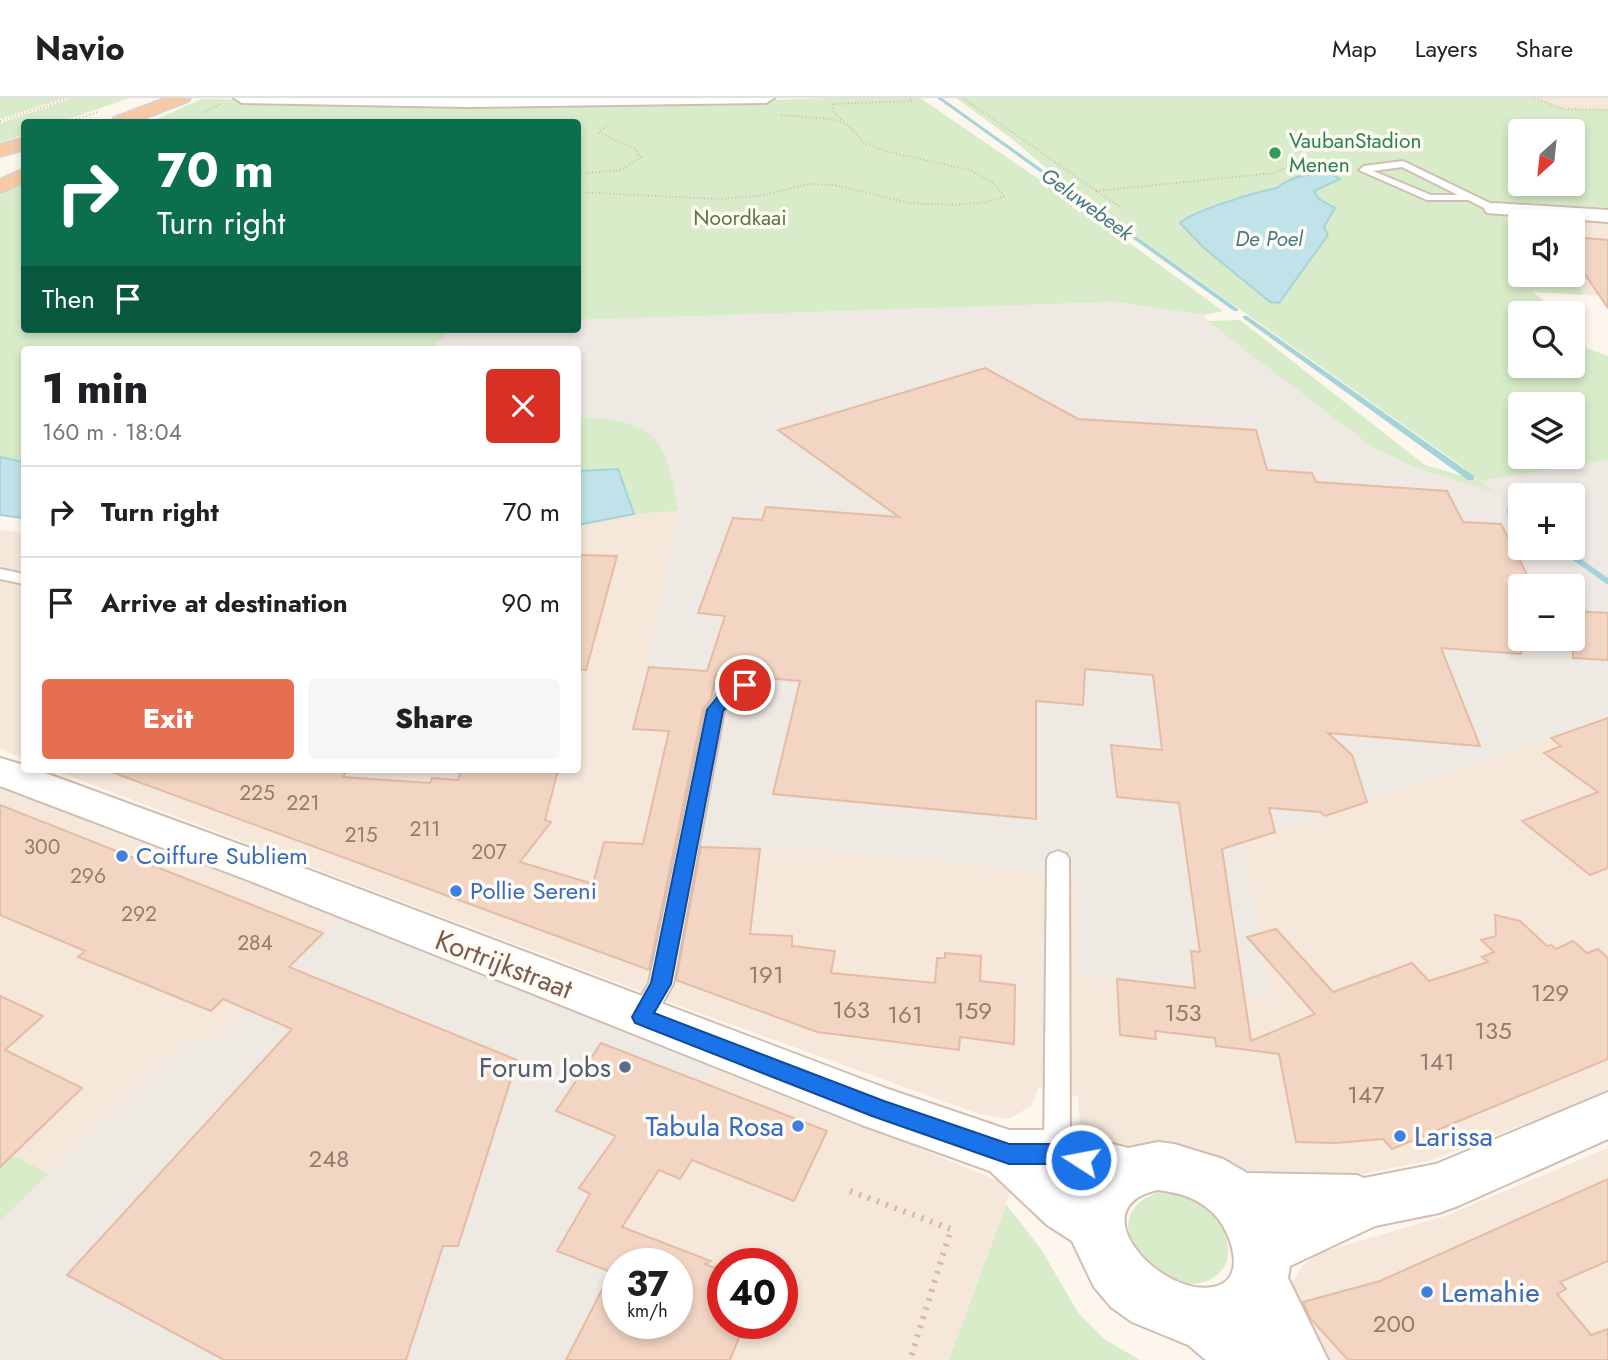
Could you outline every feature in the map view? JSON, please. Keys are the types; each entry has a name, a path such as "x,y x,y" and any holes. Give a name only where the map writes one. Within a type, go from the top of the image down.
{"highway":[{"path":"108,117 182,98"},
{"path":"108,117 129,115 151,106"},
{"path":"0,151 21,145"},
{"path":"0,159 21,150"},
{"path":"0,172 21,163"},
{"path":"0,187 21,176"}],"street":[{"path":"236,99 480,102 766,98"},
{"path":"1494,209 1608,216"},
{"name":"Kortrijkstraat","path":"0,771 265,870 880,1109 1033,1154 1128,1173"},
{"path":"1237,1198 1369,1202 1439,1188 1608,1115"},
{"name":"Kortrijkstraat","path":"1033,1154 1067,1207 1096,1225"},
{"path":"1254,1360 1204,1320 1149,1302 1124,1281 1106,1254 1096,1225 1104,1195 1116,1180 1128,1173 1158,1166 1188,1169 1220,1185 1237,1198 1255,1225 1261,1266 1297,1360"},
{"path":"1204,1320 1239,1308 1251,1295 1261,1266 1369,1202"}],"lane":[{"path":"1364,169 1403,164 1494,209"},
{"path":"1364,169 1430,198 1473,198"},
{"path":"0,574 21,578"},
{"path":"642,1017 661,984 715,710 727,694 745,685"},
{"path":"1033,1154 1058,859"}],"path":[{"path":"0,121 71,98"},
{"path":"581,192 718,199 765,195 807,184 834,186 911,203 955,205 987,202 1004,195 994,183 970,170 864,144 834,113 832,104 912,101 909,98"},
{"path":"963,98 1120,207"},
{"path":"1535,98 1564,109 1608,110"},
{"path":"199,114 236,99"},
{"path":"780,116 830,119 848,125"},
{"path":"581,174 621,169 635,165 641,157 634,148 599,133 604,126 616,120"},
{"path":"1096,191 1274,173 1287,167 1343,163 1364,169"},
{"path":"850,1191 951,1229 910,1360"}],"shaded area":[{"path":"1535,98 1608,98 1608,109 1565,109"},
{"path":"1585,218 1608,220 1608,296 1584,295 1579,287 1585,287"},
{"path":"1116,302 1204,315 1207,321 1372,446 1492,490 1478,481 1552,469 1585,469 1585,464 1608,460 1608,716 1243,844 1271,997 1077,975 1075,875 852,852 680,846 697,752 665,751 675,706 640,704 679,511 664,457 657,442 636,426 581,418 581,346 435,346 448,333 581,333 581,320"},
{"path":"679,511 677,527 697,752 680,845 852,852 1075,875 1078,975 1271,997 1242,844 1608,716 1608,1092 1432,1160 1363,1174 1275,1178 1240,1169 1207,1152 1177,1144 1139,1145 1103,1151 1081,1138 1078,1097 1039,1087 1031,1106 1009,1119 979,1114 672,1003 61,773 581,773 581,524 634,514"},
{"path":"0,530 21,533 21,758 0,749"},
{"path":"0,785 347,916 323,933 212,1046 190,1038 49,1174 0,1148"},
{"path":"347,916 713,1065 653,1167 609,1221 676,1248 602,1248 602,1339 635,1339 658,1360 0,1360 0,1221 191,1037 212,1046 323,933"},
{"path":"713,1065 1012,1186 949,1360 658,1360 669,1339 693,1339 693,1285 704,1259 693,1255 693,1248 676,1248 608,1221 653,1167"},
{"path":"1608,1148 1608,1360 1315,1360 1291,1285 1303,1265 1319,1253 1445,1216"},
{"path":"693,1255 704,1259 693,1261"}],"green space":[{"path":"0,98 66,98 0,119"},
{"path":"74,98 129,98 69,119 21,119 21,135 0,143 0,123"},
{"name":"Noordkaai","path":"920,98 1080,207 1223,311 1204,315 1116,302 581,320 581,119 156,119 202,99 602,105"},
{"path":"956,98 1535,98 1565,109 1608,109 1608,208 1527,203 1531,210 1508,210 1508,287 1579,287 1584,295 1533,292 1544,301 1508,301 1508,378 1585,378 1585,347 1608,356 1608,460 1585,464 1585,392 1508,392 1508,469 1553,469 1479,481 1495,492 1420,469 1372,447 1207,321 1240,320 1425,465 1476,480 1463,467 1078,195 1011,138","holes":["1321,173 1339,178 1314,191 1319,199 1332,205 1329,220 1324,227 1328,235 1282,300 1270,302 1203,247 1186,218 1278,188 1285,181"]},
{"path":"21,186 21,333 448,333 435,346 21,346 21,461 0,457 0,196"},
{"path":"581,418 621,422 651,436 666,458 679,511 634,514 618,469 581,471"},
{"path":"0,1148 49,1174 0,1221"},
{"path":"1160,1192 1190,1196 1206,1205 1220,1223 1228,1244 1228,1256 1225,1266 1207,1281 1187,1284 1167,1279 1150,1267 1137,1252 1129,1235 1130,1218 1139,1203"},
{"path":"1006,1204 1041,1249 1079,1314 1104,1339 1140,1360 949,1360"}],"water":[{"name":"De Poel","path":"1330,173 1340,179 1314,191 1319,199 1335,208 1324,227 1328,235 1279,303 1270,302 1203,247 1180,223 1212,207 1277,188 1295,178"},
{"path":"0,457 21,461 21,518 0,515"},
{"path":"618,469 634,514 581,524 581,471"}],"building":[{"path":"1585,238 1608,240 1608,308 1585,274"},
{"path":"985,368 1078,419 1256,430 1267,470 1312,473 1316,482 1447,491 1463,522 1501,524 1508,538 1508,560 1520,560 1527,574 1508,574 1508,651 1521,651 1521,654 1441,648 1480,746 1328,733 1352,755 1367,802 1325,816 1320,812 1269,808 1275,832 1222,849 1251,1041 1315,1014 1247,937 1276,929 1333,992 1412,963 1429,981 1488,962 1482,957 1494,952 1481,940 1496,936 1495,915 1520,921 1547,946 1551,945 1556,949 1573,941 1587,953 1598,949 1608,958 1608,1059 1392,1149 1383,1139 1336,1143 1296,1142 1279,1054 1216,1046 1215,1038 1155,1031 1156,1039 1120,1035 1117,979 1195,988 1191,951 1200,952 1179,803 1117,797 1111,745 1162,750 1153,675 1085,669 1083,705 1036,701 1036,819 773,794 800,681 716,674 711,699 703,709 649,970 114,773 345,773 343,777 430,783 432,778 458,780 460,773 557,773 545,820 551,822 520,862 593,884 604,842 643,844 669,731 633,729 649,667 707,671 725,616 698,613 733,518 762,520 766,507 899,517 778,430"},
{"path":"581,555 617,556 586,670 581,669"},
{"path":"1585,612 1608,613 1608,660 1573,658 1573,651 1585,651"},
{"path":"1608,718 1608,868 1590,875 1522,821 1598,792 1544,753 1561,746 1551,738"},
{"path":"0,805 323,933 289,967 517,1060 458,1246 443,1246 406,1360 224,1360 67,1275 292,1029 223,999 211,1011 78,957 85,951 0,915"},
{"path":"701,847 760,849 750,934 792,936 792,946 835,951 831,973 935,983 937,958 945,958 945,953 981,956 980,981 1015,985 1014,1044 960,1037 959,1050 817,1032 676,980"},
{"path":"0,996 43,1016 5,1050 82,1088 0,1167"},
{"path":"601,1043 827,1131 794,1201 692,1160 680,1179 659,1170 622,1227 677,1248 602,1248 602,1268 557,1251 590,1194 579,1188 616,1136 556,1111"},
{"path":"1608,1179 1608,1261 1560,1282 1566,1289 1557,1294 1591,1335 1608,1329 1608,1360 1348,1360 1310,1318 1303,1302 1380,1281"},
{"path":"693,1254 707,1259 707,1339 739,1339 730,1360 566,1360 602,1290 602,1339 693,1339"}],"waterway":[{"name":"Geluwebeek","path":"939,98 1236,310"},
{"name":"Geluwebeek","path":"1245,317 1471,478"},
{"name":"Geluwebeek","path":"1577,560 1608,582"}],"place":[{"name":"VaubanStadion Menen","path":"1275,153"},
{"name":"Coiffure Subliem","path":"122,856"},
{"name":"Pollie Sereni","path":"456,891"},
{"name":"Forum Jobs","path":"625,1067"},
{"name":"Tabula Rosa","path":"798,1126"},
{"name":"Larissa","path":"1400,1136"},
{"name":"Lemahie","path":"1427,1292"}],"route":[{"path":"745,685 727,694 715,710 661,984 642,1017 880,1109 1009,1154 1057,1154 1081,1160"}]}
